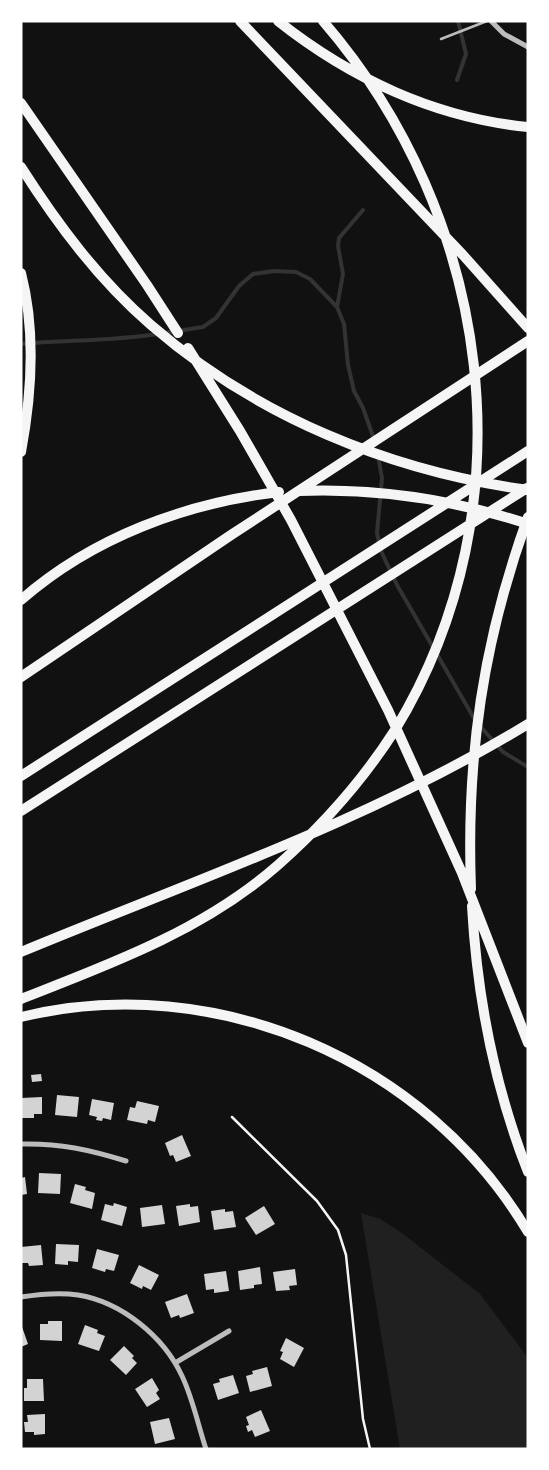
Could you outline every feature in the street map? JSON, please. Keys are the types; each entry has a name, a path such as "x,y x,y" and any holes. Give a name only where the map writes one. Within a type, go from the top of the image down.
{"highway":[{"path":"240,21 463,255 528,328"},
{"path":"278,21 338,64 394,93 435,108 474,118 528,127"},
{"path":"21,999 164,940 204,918 261,878 318,826 355,786 393,732 425,672 450,608 467,541 477,473 478,405 468,327 453,261 437,211 409,148 387,108 362,71 323,21"},
{"path":"21,104 178,333"},
{"path":"21,167 82,253 133,308 172,342 210,370 309,427 366,451 446,475 528,488"},
{"path":"21,273 27,303 31,384 21,452"},
{"path":"21,677 205,552 528,341"},
{"path":"188,348 240,431 291,520 391,717 462,873 528,1043"},
{"path":"21,776 528,451"},
{"path":"21,811 528,488"},
{"path":"25,597 90,552 130,532 180,513 252,495 308,491 410,496 457,505 528,524"},
{"path":"528,517 504,589 489,653 475,735 471,793 470,852 477,959 486,1024 516,1143 528,1172"},
{"path":"21,952 250,860 374,806 445,770 528,724"},
{"path":"21,1016 66,1008 109,1005 173,1007 222,1014 250,1021 272,1027 315,1044 380,1079 406,1096 436,1121 488,1175 511,1205 528,1232"}],"street":[{"path":"489,21 504,34 528,46"},
{"path":"21,1144 45,1143 71,1146 126,1161"},
{"path":"21,1297 48,1293 79,1295 106,1304 122,1312 150,1333 175,1363 189,1393 206,1449"},
{"path":"175,1363 229,1331"}],"lane":[{"path":"441,39 489,21"}],"path":[{"path":"232,1117 317,1201 338,1230 346,1255 363,1419 370,1449"}],"shaded area":[{"path":"361,1213 380,1219 402,1233 480,1294 528,1358 528,1449 400,1449"}],"building":[{"path":"41,1074 42,1081 32,1082 31,1075"},
{"path":"57,1095 79,1097 77,1117 55,1115"},
{"path":"42,1097 42,1114 34,1114 34,1118 21,1118 21,1098"},
{"path":"92,1099 114,1103 111,1120 103,1118 102,1121 96,1120 97,1117 89,1115"},
{"path":"137,1101 159,1106 155,1122 148,1120 147,1124 127,1120 130,1107 135,1108"},
{"path":"182,1135 191,1156 176,1162 173,1155 170,1156 165,1143"},
{"path":"39,1173 61,1174 60,1194 38,1193"},
{"path":"25,1177 27,1194 21,1195 21,1178"},
{"path":"75,1184 86,1187 85,1190 95,1193 92,1209 70,1203"},
{"path":"114,1203 127,1207 122,1226 101,1220 105,1204 113,1206"},
{"path":"190,1204 190,1207 198,1206 200,1222 179,1226 176,1206"},
{"path":"162,1205 165,1224 142,1227 140,1208"},
{"path":"264,1206 275,1224 256,1235 245,1218"},
{"path":"225,1209 225,1212 233,1211 236,1227 214,1230 211,1211"},
{"path":"56,1244 79,1245 78,1262 68,1261 68,1265 55,1264"},
{"path":"41,1245 43,1265 29,1266 28,1263 21,1263 21,1247"},
{"path":"97,1249 119,1255 114,1271 106,1269 105,1272 92,1268"},
{"path":"139,1265 159,1275 151,1290 143,1286 142,1289 130,1283"},
{"path":"260,1267 262,1284 254,1285 254,1288 240,1290 238,1271"},
{"path":"295,1269 297,1285 289,1286 290,1290 276,1291 273,1272"},
{"path":"226,1271 229,1291 214,1293 214,1289 206,1290 204,1274"},
{"path":"187,1294 194,1313 180,1318 179,1315 171,1318 165,1302"},
{"path":"48,1321 62,1321 62,1341 40,1340 40,1324 48,1324"},
{"path":"21,1324 28,1344 21,1347"},
{"path":"85,1325 98,1330 97,1333 105,1336 99,1351 78,1344"},
{"path":"286,1338 304,1348 294,1367 280,1359 283,1352 280,1351"},
{"path":"124,1346 134,1356 132,1358 137,1363 126,1375 110,1360"},
{"path":"267,1367 272,1386 250,1392 246,1376 253,1374 252,1371"},
{"path":"233,1375 239,1393 218,1400 213,1384 220,1382 219,1379"},
{"path":"152,1378 159,1390 156,1393 160,1399 147,1407 135,1389"},
{"path":"27,1379 43,1379 44,1401 24,1401 24,1388 27,1388"},
{"path":"261,1410 270,1431 255,1437 252,1430 248,1432 246,1426 249,1425 246,1417"},
{"path":"45,1414 45,1434 34,1435 34,1432 25,1432 24,1422 28,1422 27,1415"},
{"path":"169,1418 175,1439 155,1444 150,1422"}],"waterway":[{"path":"457,80 466,54 458,21"},
{"path":"337,307 343,274 338,246 339,238 363,210"},
{"path":"165,333 203,327 216,318 239,286 253,274 274,271 296,272 310,279 337,307 344,324 348,365 354,391 363,408 374,439"},
{"path":"21,344 124,338 158,334"},
{"path":"378,456 382,478 377,533 381,551 397,585 475,720"},
{"path":"480,726 503,752 528,767"}]}
